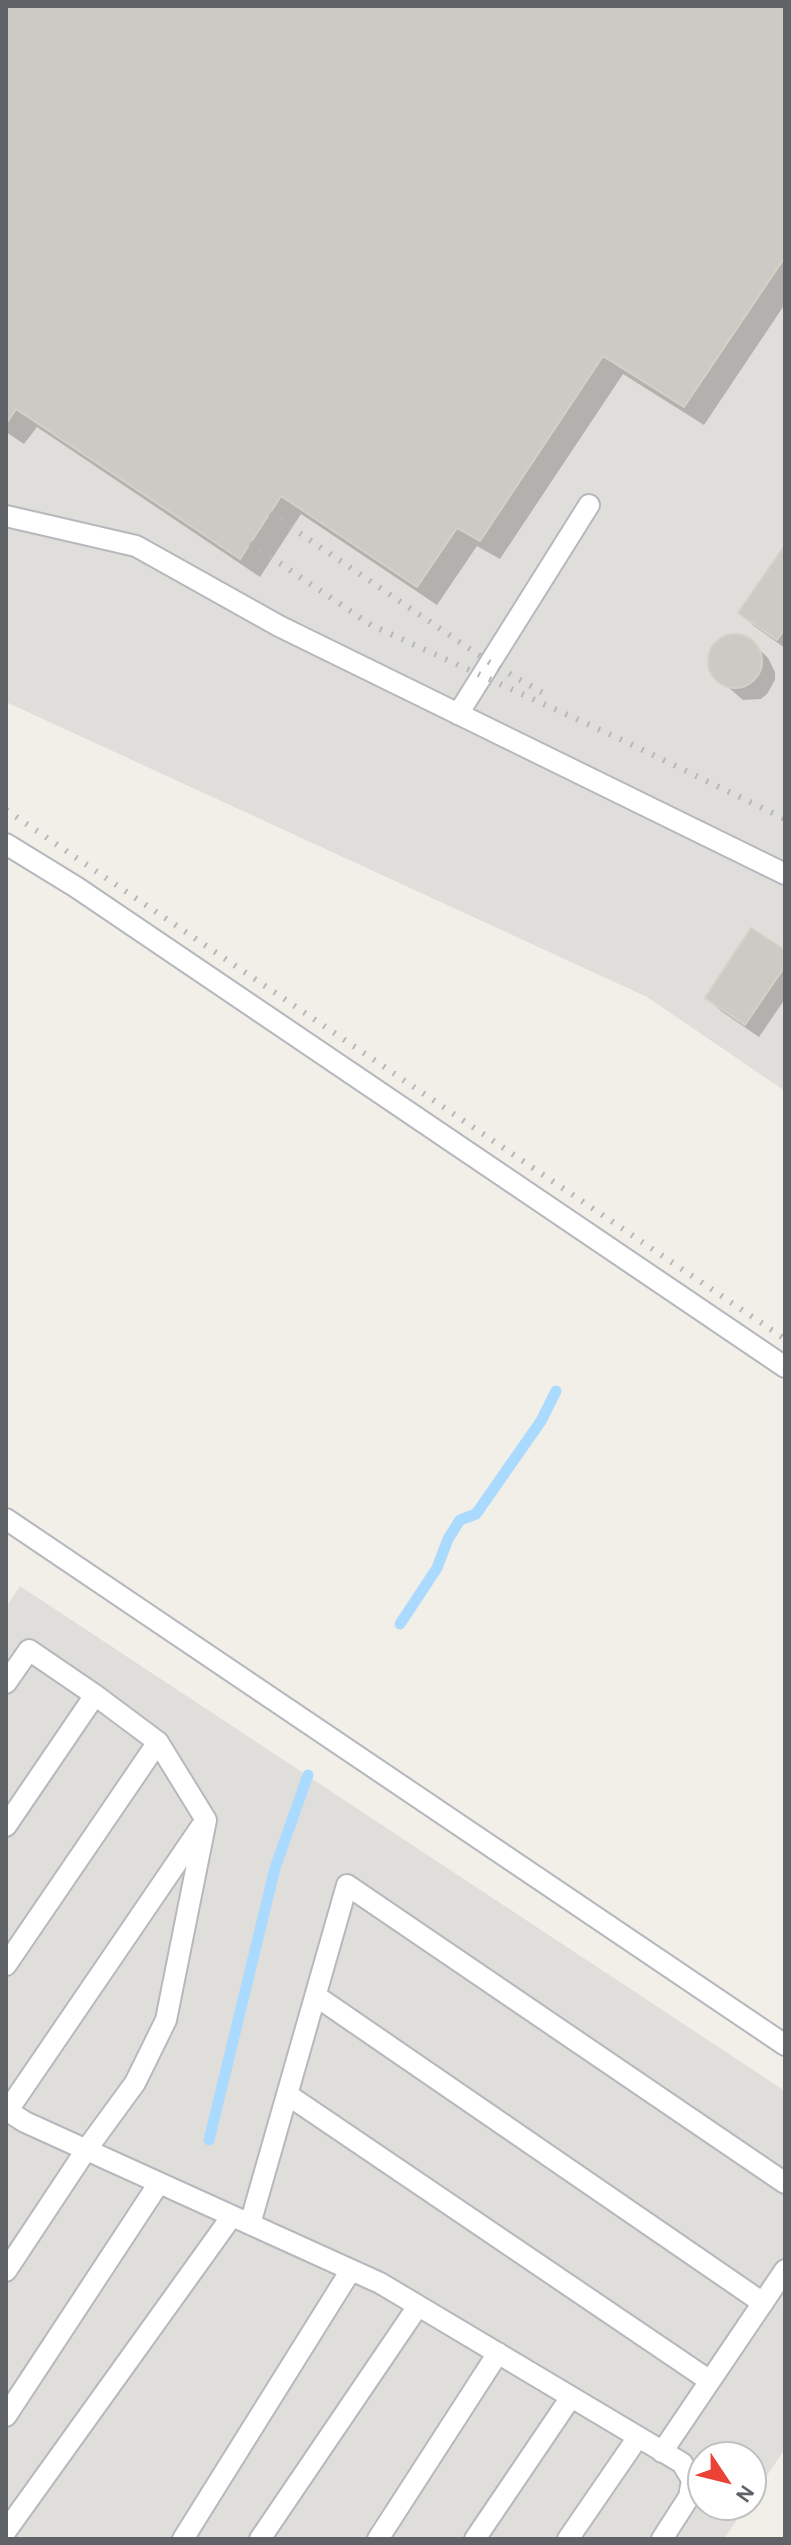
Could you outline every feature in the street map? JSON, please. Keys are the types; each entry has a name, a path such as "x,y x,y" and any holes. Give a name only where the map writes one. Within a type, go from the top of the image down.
{"lane":[{"path":"458,714 589,505"},
{"path":"6,516 136,546 279,626 785,874"},
{"path":"6,844 76,887 785,1367"},
{"path":"6,1519 785,2045"},
{"path":"6,1683 29,1650 95,1695 158,1742 206,1820 166,2020 135,2083 86,2150 6,2271"},
{"path":"6,1826 95,1695"},
{"path":"6,1965 158,1742"},
{"path":"206,1820 6,2112 380,2283 682,2463 692,2480 689,2497 662,2539"},
{"path":"6,2531 241,2220 288,2095 347,1885 785,2183"},
{"path":"316,1996 763,2303"},
{"path":"288,2095 710,2381"},
{"path":"6,2416 159,2183"},
{"path":"183,2539 351,2270"},
{"path":"662,2452 785,2270"},
{"path":"260,2539 418,2306"},
{"path":"378,2539 498,2353"},
{"path":"475,2539 571,2397"},
{"path":"568,2539 638,2437"}],"shaded area":[{"path":"6,6 785,6 785,1091 647,997 6,702"},
{"path":"20,1586 785,2091 785,2449 767,2475 767,2441 687,2441 687,2521 736,2521 724,2539 6,2539 6,1607"}],"building":[{"path":"6,6 785,6 785,257 684,407 603,356 480,541 457,528 417,587 281,496 240,559 16,409 6,424"},
{"path":"785,545 785,628 777,640 738,613"},
{"path":"735,634 754,642 762,661 754,680 735,688 716,680 708,661 716,642"},
{"path":"751,928 785,950 785,966 745,1025 705,998"}],"waterway":[{"path":"400,1624 437,1568 448,1539 460,1520 476,1514 541,1421 556,1391"},
{"path":"209,2140 275,1868 308,1775"}],"railway":[{"path":"270,513 489,662 550,697"},
{"path":"250,543 371,625 618,738 785,819"},
{"path":"6,810 785,1339"}]}
